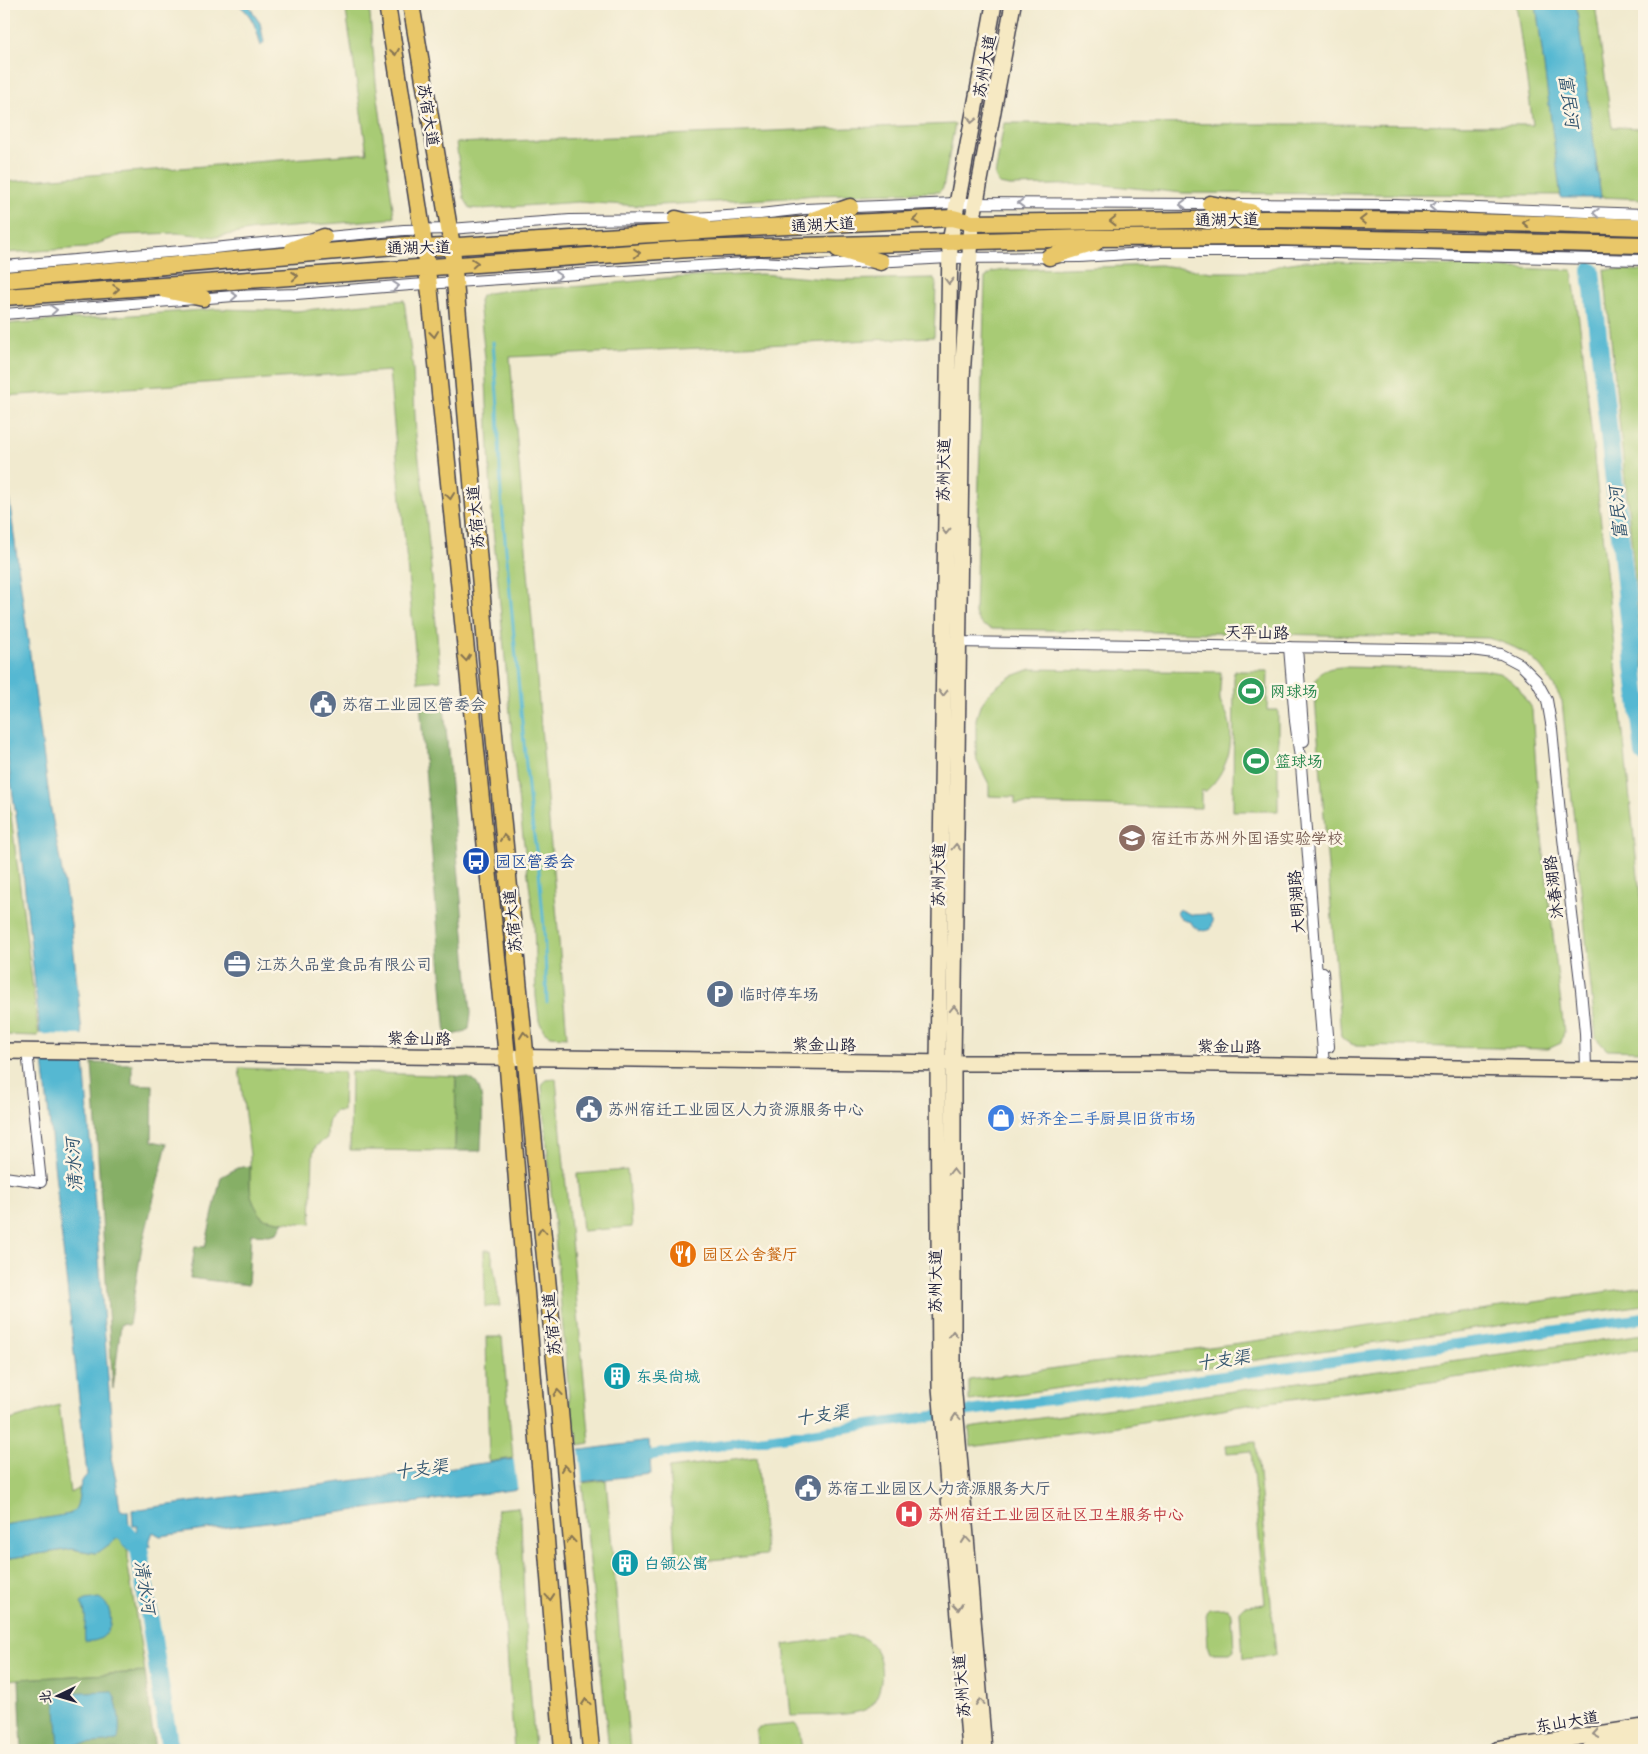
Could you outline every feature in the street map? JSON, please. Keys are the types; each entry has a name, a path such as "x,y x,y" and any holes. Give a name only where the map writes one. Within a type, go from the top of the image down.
{"main road":[{"name":"苏宿大道","path":"387,4 429,284 506,1057 537,1447 564,1750"},
{"name":"苏宿大道","path":"411,4 433,141 450,229 454,264 491,702 590,1750"},
{"path":"1210,204 1282,219"},
{"path":"798,225 850,207"},
{"name":"通湖大道","path":"4,280 44,270 407,245 425,248 798,225 955,210 972,223 1282,219 1644,227"},
{"path":"676,219 719,230"},
{"path":"276,255 324,237"},
{"name":"通湖大道","path":"4,308 50,293 689,249 1114,238 1280,237 1644,245"},
{"path":"1049,257 1114,238"},
{"path":"824,245 881,262"},
{"path":"146,286 203,298"}],"street":[{"name":"苏州大道","path":"984,1750 946,1385 945,1063 951,645 949,258 955,210 994,4"},
{"name":"苏州大道","path":"951,645 962,378 970,241 1013,4"},
{"path":"4,266 44,270 205,249 324,237 570,220 676,219 850,207 955,210 976,203 1395,205 1644,214"},
{"path":"4,308 296,294 759,262 818,265 949,258 1109,256 1161,252 1644,260"},
{"name":"天平山路","path":"951,645 1293,650 1489,657 1507,663 1526,676 1544,700"},
{"name":"大明湖路","path":"1293,650 1295,721 1301,765 1327,1066"},
{"name":"沐春湖路","path":"1544,700 1557,840 1583,1070"},
{"name":"紫金山路","path":"4,1051 945,1063 1159,1062 1644,1071"},
{"path":"4,1177 41,1182 26,1051"},
{"name":"苏州大道","path":"952,1453 970,1750"},
{"name":"东山大道","path":"1496,1750 1644,1727"},
{"name":"东山大道","path":"1588,1750 1644,1742"}],"green space":[{"path":"345,4 369,4 376,83 394,216 387,219 255,230 216,237 177,233 121,235 86,248 4,253 4,182 367,153"},
{"path":"1516,4 1536,4 1562,195 1183,193 1095,184 1010,186 999,184 995,176 1004,123 1533,125"},
{"path":"1573,4 1595,4 1612,127 1644,128 1644,199 1601,197"},
{"path":"955,124 943,188 939,192 814,195 642,206 578,202 481,209 470,208 464,198 456,143"},
{"path":"1305,261 1572,270 1582,342 1644,933 1644,1051 1607,1050 1596,1038 1562,701 1548,677 1525,653 1488,638 993,629 981,624 976,616 985,278 992,272 1005,270 1160,265 1212,272 1260,272 1284,264"},
{"path":"1604,269 1644,271 1644,669"},
{"path":"761,274 837,280 933,278 936,283 934,337 510,357 567,1037 551,1036 544,1031 539,1021 536,996 534,922 517,789 492,518 485,358 479,301 481,296 502,291 667,278"},
{"path":"404,300 413,369 416,437 426,512 441,680 418,682 389,371 4,396 4,324 217,309 296,311"},
{"path":"1342,667 1484,670 1499,673 1518,687 1532,710 1539,810 1564,1032 1561,1043 1548,1049 1354,1045 1341,1037 1314,685 1318,676 1324,671"},
{"path":"1031,669 1221,672 1220,700 1228,717 1231,737 1230,748 1219,776 1206,791 1201,791 1201,808 1015,804 1015,797 989,796 989,784 977,761 976,754 976,719 980,706 991,691 1001,683 1010,677"},
{"name":"篮球场","path":"1234,671 1268,671 1267,710 1278,710 1278,811 1233,811"},
{"path":"440,701 444,706 471,1013 469,1029 446,1036 420,703"},
{"path":"4,761 39,1036 4,1035"},
{"path":"92,1063 132,1064 132,1084 153,1085 152,1141 167,1144 142,1246 129,1325 121,1324 113,1389"},
{"path":"239,1068 344,1072 343,1111 335,1111 332,1114 328,1124 327,1138 316,1146 313,1153 311,1224 263,1218 253,1205 250,1193 250,1155"},
{"path":"351,1072 456,1076 455,1151 350,1150"},
{"path":"456,1076 473,1080 480,1090 482,1107 481,1151 455,1151"},
{"path":"556,1079 590,1443 579,1445 577,1432 572,1432 542,1087 547,1080"},
{"path":"250,1166 251,1194 258,1211 263,1218 284,1222 277,1233 269,1235 251,1234 248,1285 190,1278 195,1246 205,1247 221,1177 237,1168"},
{"path":"627,1170 632,1227 582,1231 577,1174"},
{"path":"484,1250 491,1250 500,1306 485,1307"},
{"path":"1644,1286 1644,1305 969,1401 969,1380"},
{"path":"1644,1334 1644,1349 1477,1375 1253,1404 971,1447 969,1428"},
{"path":"486,1337 502,1337 513,1458 489,1462"},
{"path":"59,1405 70,1493 79,1488 77,1506 74,1511 62,1516 4,1525 4,1422"},
{"path":"1256,1442 1276,1655 1243,1658 1240,1611 1245,1606 1265,1604 1251,1451 1227,1453 1226,1445"},
{"path":"757,1457 765,1555 676,1563 669,1468"},
{"path":"606,1480 630,1750 609,1750 582,1483"},
{"path":"518,1507 521,1520 525,1621 535,1750 514,1750 497,1509"},
{"path":"118,1538 128,1549 128,1566 145,1672 4,1680 4,1559 72,1549 95,1553"},
{"path":"1227,1608 1232,1614 1234,1650 1230,1653 1210,1653 1208,1648 1206,1612 1209,1609"},
{"path":"846,1636 865,1639 877,1653 880,1662 881,1683 874,1702 868,1708 853,1713 791,1716 784,1645"},
{"path":"145,1672 155,1750 22,1750 19,1679"},
{"path":"795,1724 799,1729 802,1750 757,1750 756,1731 759,1727"}],"water":[{"path":"237,4 249,4 260,23 264,42 261,46 256,28 250,17"},
{"path":"1536,4 1576,4 1601,198 1561,198"},
{"path":"4,460 50,804 71,923 82,1034 113,1444 111,1458 120,1509 128,1511 129,1526 126,1527 134,1536 138,1526 133,1526 132,1510 649,1441 651,1474 518,1489 160,1536 153,1532 149,1542 150,1546 128,1549 118,1538 95,1553 72,1549 4,1559 4,1525 70,1514 77,1506 81,1484 87,1475 20,843 4,734"},
{"path":"1179,909 1192,915 1210,915 1213,921 1211,929 1205,931 1197,929 1191,922 1183,920 1177,914"},
{"path":"99,1598 109,1609 110,1624 107,1632 102,1637 95,1641 85,1641 85,1612 81,1603 85,1600"},
{"path":"111,1691 116,1700 118,1715 119,1731 117,1741 59,1746 55,1697 58,1693"}],"pier":[{"path":"38,1034 84,1035 87,1062 41,1061"},
{"path":"579,1448 583,1485 518,1492 513,1456"}],"waterway":[{"name":"富民河","path":"1591,271 1644,754"},
{"path":"493,342 498,407 501,496 530,808 539,871 544,928 547,1002"},
{"name":"十支渠","path":"636,1457 1644,1318"},
{"name":"清水河","path":"124,1531 139,1548 170,1750"}],"place":[{"name":"网球场","path":"1251,691"},
{"name":"苏宿工业园区管委会","path":"323,704"},
{"name":"篮球场","path":"1256,761"},
{"name":"宿迁市苏州外国语实验学校","path":"1132,838"},
{"name":"园区管委会","path":"476,861"},
{"name":"江苏久品堂食品有限公司","path":"237,964"},
{"name":"临时停车场","path":"720,994"},
{"name":"苏州宿迁工业园区人力资源服务中心","path":"589,1109"},
{"name":"好齐全二手厨具旧货市场","path":"1001,1118"},
{"name":"园区公舍餐厅","path":"683,1254"},
{"name":"东吴尚城","path":"617,1376"},
{"name":"苏宿工业园区人力资源服务大厅","path":"808,1488"},
{"name":"苏州宿迁工业园区社区卫生服务中心","path":"909,1514"},
{"name":"白领公寓","path":"625,1563"}]}
